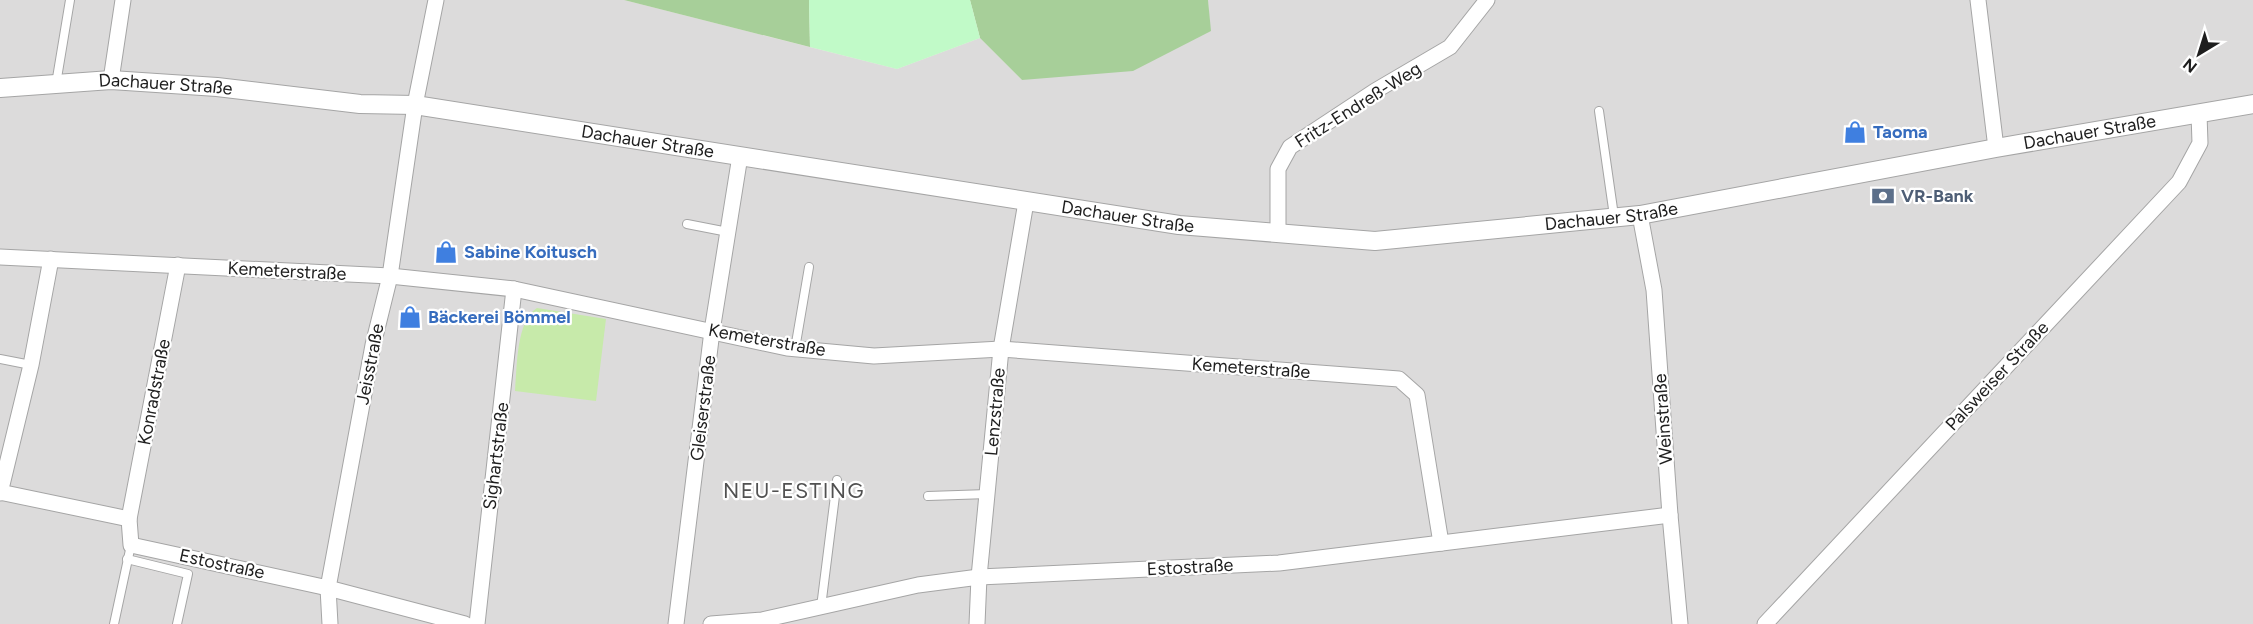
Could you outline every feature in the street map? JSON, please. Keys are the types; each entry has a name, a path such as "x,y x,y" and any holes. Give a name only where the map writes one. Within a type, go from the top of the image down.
{"street":[{"path":"111,80 123,0"},
{"name":"Jeisstraße","path":"330,624 328,588 373,345 390,276 415,105 436,0"},
{"name":"Fritz-Endreß-Weg","path":"1278,233 1278,169 1290,147 1375,91 1450,47 1487,0"},
{"path":"1978,0 1996,148"},
{"name":"Dachauer Straße","path":"0,88 111,80 217,87 360,104 415,105 1179,225 1375,241 1640,215 1996,148 2253,104"},
{"name":"Palsweiser Straße","path":"1765,624 2179,182 2200,143 2199,114"},
{"name":"Gleiserstraße","path":"676,624 712,331 740,156"},
{"name":"Lenzstraße","path":"977,624 979,577 1001,349 1026,202"},
{"name":"Weinstraße","path":"1640,215 1654,290 1680,624"},
{"name":"Kemeterstraße","path":"0,257 390,276 514,289 795,349 874,356 1001,349 1399,379 1417,395 1442,543"},
{"path":"51,260 31,365 0,492 129,519 129,552"},
{"name":"Konradstraße","path":"129,519 178,265"},
{"name":"Sighartstraße","path":"477,624 514,289"},
{"name":"Estostraße","path":"711,624 762,620 918,585 979,577 1279,563 1670,515"},
{"name":"Estostraße","path":"129,552 328,588 419,618 465,624"}],"lane":[{"path":"56,84 70,0"},
{"path":"1599,111 1614,217"},
{"path":"687,224 728,232"},
{"path":"795,349 809,267"},
{"path":"0,359 31,365"},
{"path":"820,607 837,480"},
{"path":"928,496 988,494"},
{"path":"114,624 129,552 188,574 177,624"}],"shaded area":[{"path":"0,0 624,0 897,69 980,38 1022,80 1210,31 1208,0 2253,0 2253,624 0,624"}],"green space":[{"path":"624,0 809,0 810,47"},
{"path":"809,0 970,0 980,38 897,69 810,47"},
{"path":"970,0 1208,0 1211,31 1133,71 1022,80 980,38"},
{"path":"537,308 606,319 596,401 515,391 521,334 530,314"}],"place":[{"name":"Taoma","path":"1855,132"},
{"name":"VR-Bank","path":"1883,196"},
{"name":"Sabine Koitusch","path":"446,252"},
{"name":"Bäckerei Bömmel","path":"410,317"}],"district":[{"name":"NEU-ESTING","path":"794,491"}]}
